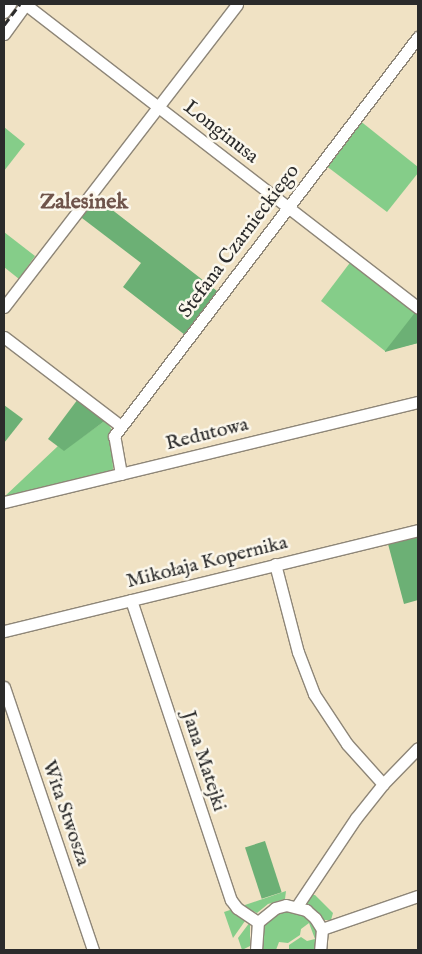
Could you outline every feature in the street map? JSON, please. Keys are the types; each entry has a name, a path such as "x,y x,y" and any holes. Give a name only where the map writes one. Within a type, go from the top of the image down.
{"street":[{"path":"4,12 10,4"},
{"path":"4,34 25,4"},
{"name":"Longinusa","path":"25,4 418,308"},
{"path":"4,307 237,4"},
{"name":"Stefana Czarnieckiego","path":"120,474 113,440 121,426 418,37"},
{"path":"4,337 121,426"},
{"name":"Redutowa","path":"4,502 418,402"},
{"name":"Mikołaja Kopernika","path":"4,631 418,530"},
{"path":"275,564 298,652 314,694 346,744 382,784"},
{"name":"Jana Matejki","path":"131,600 231,900 237,908 258,922"},
{"name":"Wita Stwosza","path":"4,687 93,950"},
{"path":"297,906 382,784 418,748"},
{"path":"322,929 418,896"},
{"path":"256,950 258,922 276,908 297,906 315,918 322,929 320,950"}],"green space":[{"path":"359,120 418,167 418,173 387,212 325,165"},
{"path":"4,127 25,144 4,171"},
{"path":"93,195 217,291 185,335 123,287 141,263 78,215"},
{"path":"4,232 35,256 19,279 4,267"},
{"path":"352,260 417,310 418,343 385,351 321,301"},
{"path":"417,310 418,343 385,352 385,351"},
{"path":"78,399 106,420 64,451 48,439"},
{"path":"4,405 23,419 4,443"},
{"path":"106,420 112,430 113,471 4,497 58,446 64,450"},
{"path":"418,536 418,600 404,604 388,544"},
{"path":"265,841 282,892 262,899 245,847"},
{"path":"286,891 285,899 268,904 257,913 242,906"},
{"path":"310,895 315,895 333,913 331,920 323,920 307,904 306,901"},
{"path":"233,909 245,921 233,938 224,912"},
{"path":"291,909 311,919 317,929 317,950 289,950 289,945 301,937 307,941 315,939 309,923 301,929 300,935 288,943 279,942 276,950 261,950 261,926 279,911"},
{"path":"250,922 250,946 242,950 238,938"}],"railway":[{"path":"4,25 20,4"}],"district":[{"name":"Zalesinek","path":"84,203"}]}
